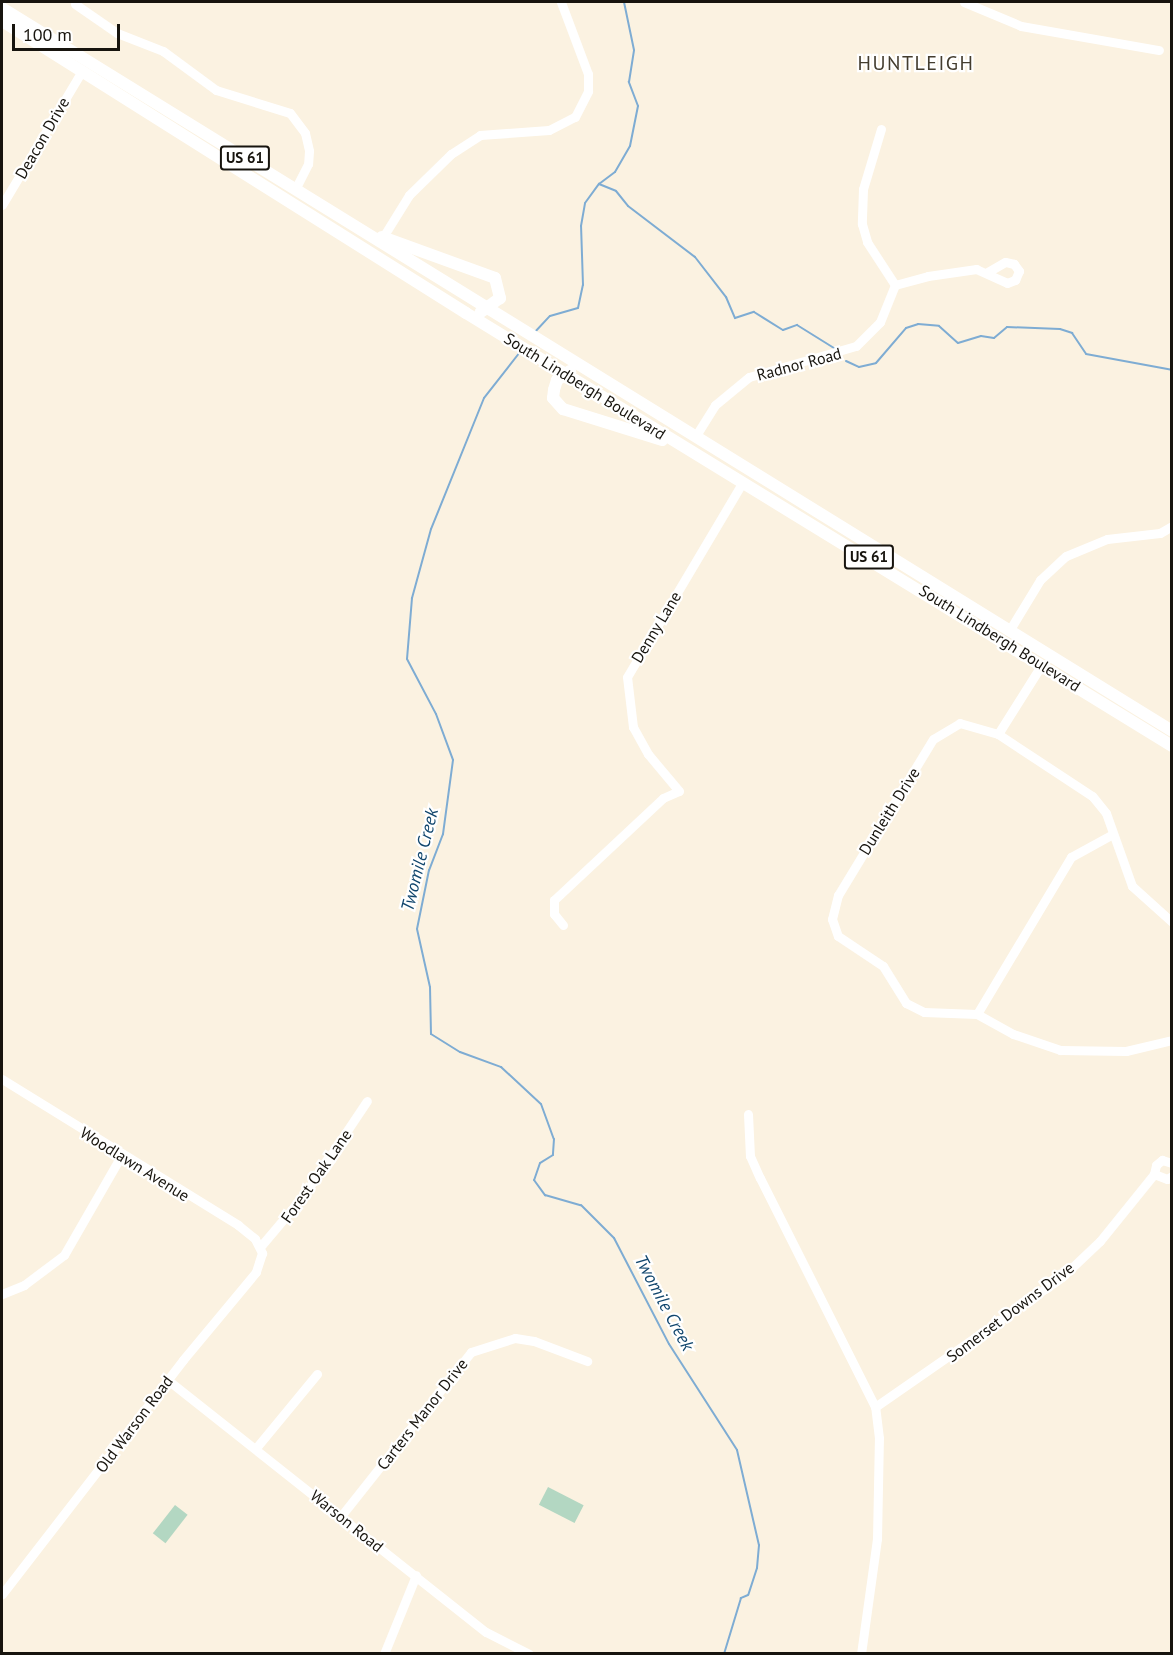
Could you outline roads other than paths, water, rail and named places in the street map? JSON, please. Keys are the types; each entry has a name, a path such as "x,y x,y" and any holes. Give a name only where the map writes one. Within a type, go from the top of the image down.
{"main road":[{"name":"South Lindbergh Boulevard","path":"2,8 1172,731"},
{"name":"South Lindbergh Boulevard","path":"2,21 564,374 1042,664 1172,746"},
{"path":"363,233 383,237 430,257 490,275 498,282 500,293 497,302 488,309 466,313"},
{"path":"586,370 564,374 557,380 553,398 563,409 683,447"}],"street":[{"path":"383,237 409,195 451,154 480,135 549,130 575,117 588,91 588,74 561,2"},
{"path":"964,2 1021,26 1159,50"},
{"path":"75,4 117,33 163,51 216,90 290,113 305,133 309,151 308,164 295,190"},
{"name":"Deacon Drive","path":"2,205 82,71"},
{"path":"881,129 863,189 862,224 867,242 894,285 951,272 988,272"},
{"name":"Radnor Road","path":"695,437 715,405 749,377 856,346 879,322 894,285"},
{"name":"Denny Lane","path":"563,926 554,914 554,900 663,798 679,791 648,754 633,727 627,677 743,482"},
{"path":"1160,532 1172,526"},
{"path":"1009,631 1040,580 1066,556 1107,539 1160,532 1172,534"},
{"path":"998,734 1042,664"},
{"name":"Dunleith Drive","path":"1172,922 1132,886 1111,835 1106,813 1092,796 998,734 960,723 933,739 838,895 832,911 838,936 883,966 906,1003 924,1012 977,1014 1013,1034 1060,1050 1126,1051 1172,1040"},
{"path":"977,1014 1071,857 1111,835"},
{"name":"Woodlawn Avenue","path":"2,1079 122,1156 238,1225 261,1250"},
{"name":"Forest Oak Lane","path":"261,1250 304,1195 367,1101"},
{"path":"748,1114 750,1156 875,1407 879,1437 877,1539 861,1653"},
{"path":"2,1294 24,1285 64,1256 122,1156"},
{"name":"Somerset Downs Drive","path":"875,1407 1062,1277 1100,1241 1154,1174 1162,1160 1172,1163"},
{"path":"1154,1174 1167,1179 1172,1176"},
{"name":"Old Warson Road","path":"2,1594 256,1272 261,1250"},
{"name":"Carters Manor Drive","path":"342,1516 471,1352 515,1338 534,1341 587,1361"},
{"path":"256,1448 317,1374"},
{"name":"Warson Road","path":"169,1381 486,1632 529,1653"},
{"path":"384,1653 416,1575"}],"waterway":[{"name":"Twomile Creek","path":"534,333 550,316 578,308 583,285 581,226 585,203 599,184 615,172 630,146 638,106 629,82 634,50 624,2"},
{"path":"599,184 616,191 628,206 695,257 726,297 735,318 754,312 783,330 797,325 834,348"},
{"path":"846,361 859,367 876,363 906,328 918,324 939,326 958,343 981,336 994,338 1007,327 1060,329 1072,333 1086,354 1172,370"},
{"name":"Twomile Creek","path":"520,352 484,398 431,529 412,598 407,659 436,714 453,760 443,834 429,870 417,929 430,987 431,1034 460,1052 501,1067 541,1104 554,1139 553,1155 540,1163 534,1180 545,1195 581,1205 614,1238 669,1344 737,1450 759,1545 757,1568 748,1595 741,1598 724,1654"}],"district":[{"name":"HUNTLEIGH","path":"916,63"}]}
